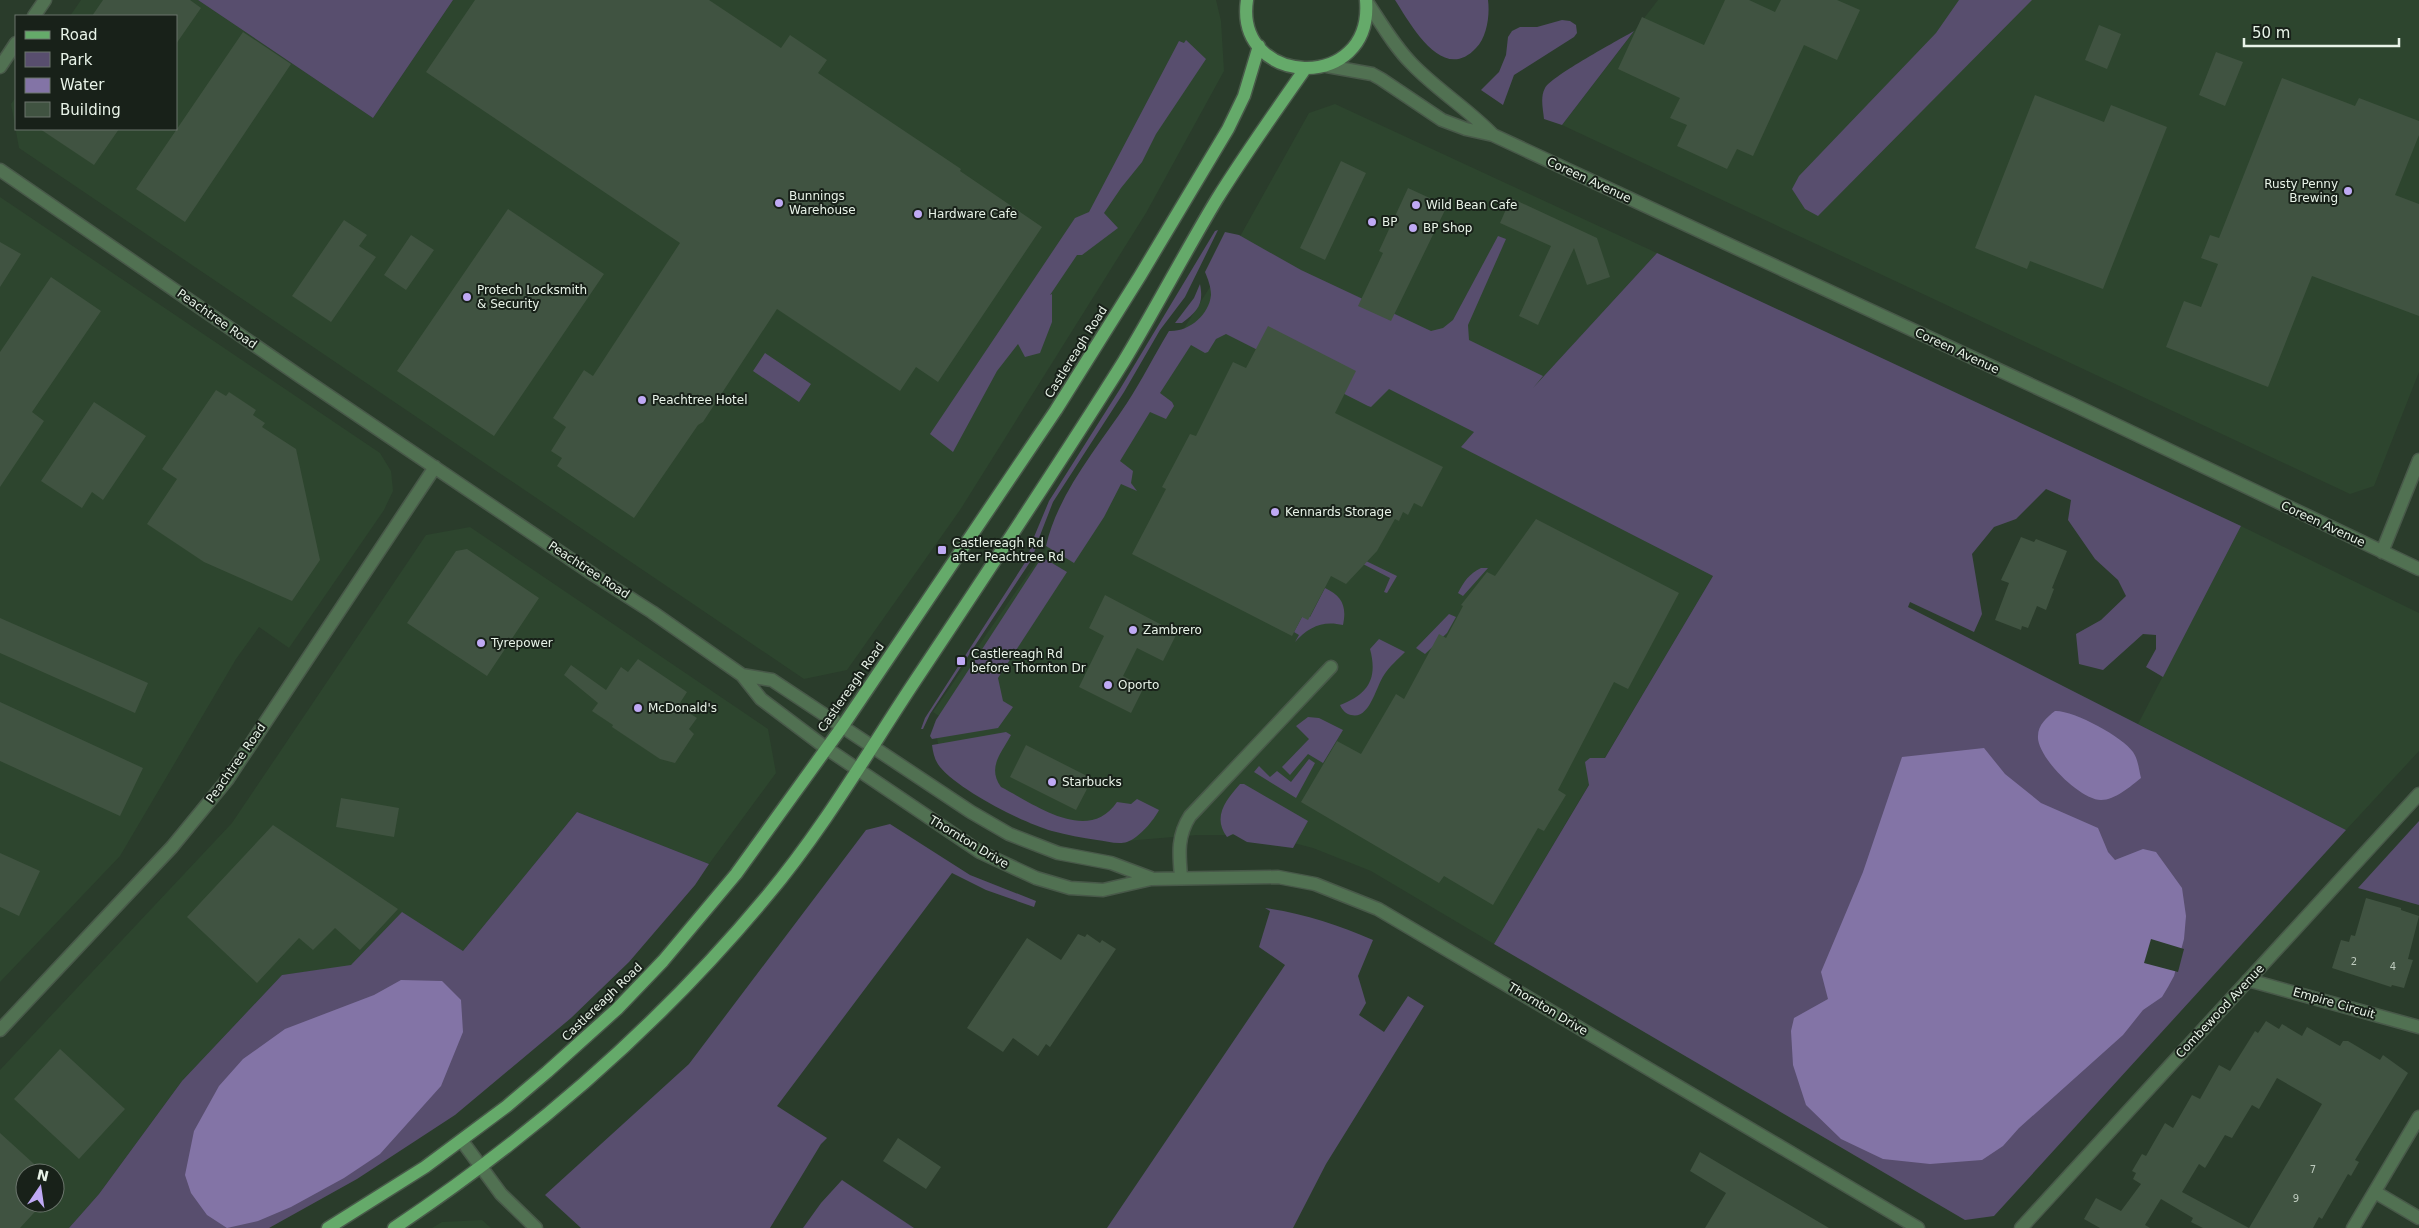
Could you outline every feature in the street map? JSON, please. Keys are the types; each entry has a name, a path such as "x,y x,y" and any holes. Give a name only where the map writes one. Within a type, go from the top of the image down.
{"main road":[{"path":"1246,1 1248,26 1259,46 1275,60 1295,68 1305,69 1326,66 1350,52 1364,29 1367,1"},
{"name":"Castlereagh Road","path":"328,1228 376,1200 462,1141 547,1072 617,1009 663,961 736,874 842,727 1056,410 1140,276 1228,129 1244,96 1259,46"},
{"path":"394,1228 481,1167 553,1112 614,1058 704,968 770,892 805,845 873,745 1026,515 1125,359 1245,155 1305,69"}],"street":[{"path":"35,15 45,0"},
{"name":"Coreen Avenue","path":"1367,1 1411,63 1431,82 1476,117 1493,135"},
{"path":"0,67 15,44"},
{"name":"Coreen Avenue","path":"1326,66 1372,74 1394,85 1442,120 1466,130 1493,135 2063,400 2419,570"},
{"name":"Peachtree Road","path":"0,170 742,674 761,699 856,769"},
{"path":"2382,552 2419,460"},
{"name":"Peachtree Road","path":"0,1030 172,847 227,780 435,467"},
{"path":"1181,877 1178,849 1180,837 1190,816 1331,667"},
{"name":"Peachtree Road","path":"742,674 772,680 842,727 873,745"},
{"name":"Thornton Drive","path":"873,745 971,812 1008,834 1058,853 1112,863 1151,878"},
{"name":"Thornton Drive","path":"856,769 980,852 1036,878 1070,888 1103,890 1151,878 1255,876 1296,880 1338,892 1378,909 1918,1228"},
{"name":"Combewood Avenue","path":"2020,1228 2419,794"},
{"name":"Empire Circuit","path":"2248,980 2419,1027"},
{"path":"2353,1228 2419,1117"},
{"path":"462,1141 507,1201 536,1228"},
{"path":"2374,1192 2419,1218"}],"shaded area":[{"path":"81,0 198,0 373,118 453,0 1216,0 1221,21 1224,71 1146,213 960,510 847,670 804,679 19,148 16,130 178,130 178,15 71,15"},
{"path":"1658,0 2419,0 2419,372 2374,486 2350,494 1562,125"},
{"path":"15,98 15,126 11,104"},
{"path":"1335,104 1657,253 1517,406 1470,451 1713,576 1494,944 1371,871 1313,848 1290,842 1240,835 1197,835 1126,841 1020,818 990,803 944,772 934,724 939,716 933,712 1057,532 1228,258 1309,113"},
{"path":"0,197 380,453 391,471 393,491 384,510 289,648 259,627 236,659 120,856 0,982"},
{"path":"2241,526 2419,613 2419,751 2346,830 2138,724"},
{"path":"470,527 768,729 776,773 709,864 577,812 463,951 402,913 351,966 282,975 182,1081 99,1194 69,1228 0,1228 0,1070 232,823 426,535"},
{"path":"482,1220 491,1228 432,1228 442,1222"}],"green space":[{"path":"198,0 453,0 373,118"},
{"path":"1395,0 1488,0 1489,12 1483,38 1476,48 1464,57 1452,59 1440,55 1419,36"},
{"path":"1959,0 2032,0 1818,216 1805,209 1792,189 1799,176 1936,33"},
{"path":"1562,20 1570,21 1576,25 1577,33 1574,37 1514,75 1503,105 1481,90 1499,72 1506,55 1508,37 1512,31 1520,27 1537,27"},
{"path":"1634,31 1562,125 1544,119 1543,95 1545,88 1550,82"},
{"path":"1186,40 1206,59 1156,134 1142,162 1104,213 1118,228 1082,255 1077,255 1050,295 1052,294 1052,322 1040,353 1025,357 1018,344 997,371 953,452 930,434 1075,218 1089,212 1179,41 1184,43"},
{"path":"1218,230 1185,297 1160,330 1124,392 1053,502 1039,538 1034,537 1049,501 1120,389 1215,231"},
{"path":"1225,232 1239,235 1301,270 1431,331 1443,328 1453,320 1498,236 1506,239 1468,325 1469,340 1543,376 1533,388 1657,253 2241,526 2163,677 2146,667 2156,649 2156,635 2143,634 2103,670 2079,664 2076,634 2101,620 2126,596 2118,580 2095,559 2068,520 2071,500 2046,489 2016,519 1994,527 1972,554 1982,614 1974,632 1910,602 1908,607 2346,830 1994,1216 1965,1220 1494,944 1589,785 1585,762 1590,758 1605,758 1713,576 1461,447 1474,432 1389,389 1371,407 1368,406 1226,334 1216,339 1208,352 1205,353 1191,345 1160,393 1172,402 1174,406 1166,419 1150,412 1120,461 1133,471 1131,483 1137,491 1121,484 1104,517 1074,563 1046,546 1052,526 1069,489 1133,394 1169,331 1184,329 1191,325 1197,321 1206,309 1211,295 1205,272"},
{"path":"1200,284 1201,297 1196,311 1182,323 1175,323 1194,298"},
{"path":"765,353 811,384 799,402 753,371"},
{"path":"1032,544 1037,545 1030,562 930,714 923,729 921,729 925,718 1026,561"},
{"path":"1042,557 1067,572 998,678 1003,701 1013,707 998,728 932,739 930,736 936,720"},
{"path":"1366,561 1397,576 1387,593 1384,592 1390,578 1363,564"},
{"path":"1481,568 1488,568 1463,596 1458,593 1467,578"},
{"path":"1325,588 1336,594 1342,602 1344,607 1343,625 1329,623 1316,626 1305,632 1295,642 1299,635 1294,632 1303,615 1310,617"},
{"path":"1449,614 1456,617 1447,633 1425,654 1416,648"},
{"path":"1379,639 1405,652 1384,675 1372,701 1363,712 1358,715 1344,712 1340,705 1358,696 1369,684 1373,669 1370,649"},
{"path":"1308,717 1319,718 1343,730 1323,763 1308,754 1290,775 1282,767 1309,739 1296,726"},
{"path":"1006,732 1011,735 995,767 997,780 1001,787 1029,803 1060,817 1076,821 1091,820 1105,814 1117,802 1131,804 1137,799 1159,810 1146,828 1127,842 1112,842 1063,834 1025,821 992,805 961,786 940,767 934,757 932,745"},
{"path":"1309,759 1315,763 1296,798 1254,772 1259,766 1270,777 1277,771 1291,782"},
{"path":"1240,784 1244,784 1308,821 1293,848 1247,842 1233,834 1227,837 1221,823 1221,816 1230,796"},
{"path":"577,812 709,864 695,885 629,962 571,1018 455,1115 357,1179 269,1228 69,1228 99,1194 182,1081 282,975 351,965 402,912 463,951"},
{"path":"2419,821 2419,905 2358,888"},
{"path":"890,824 970,875 1036,901 1034,907 986,890 952,873 777,1106 827,1138 821,1144 770,1228 581,1228 545,1195 689,1064 866,830"},
{"path":"1265,908 1320,920 1373,940 1358,976 1366,1003 1359,1015 1384,1032 1408,996 1424,1006 1326,1164 1293,1228 1107,1228 1285,965 1259,947 1270,911"},
{"path":"842,1180 914,1228 803,1228 821,1203"}],"water":[{"path":"2055,711 2085,720 2109,732 2128,746 2135,755 2141,778 2112,798 2101,800 2082,793 2071,785 2052,765 2039,744 2038,732 2041,725"},
{"path":"1984,748 2005,774 2041,803 2098,828 2108,852 2115,860 2143,849 2156,852 2182,888 2186,916 2184,939 2174,976 2162,997 2143,1010 2123,1035 2019,1128 2003,1146 1982,1160 1930,1164 1883,1159 1841,1139 1806,1105 1793,1065 1791,1031 1794,1018 1828,999 1821,972 1863,872 1902,757"},
{"path":"401,980 442,981 461,1000 463,1032 441,1086 380,1154 344,1178 291,1207 258,1221 227,1228 207,1215 191,1193 185,1175 194,1131 219,1086 243,1059 285,1029 374,995"}],"pier":[{"path":"2151,939 2184,949 2178,972 2144,963"}],"building":[{"path":"103,0 190,0 201,8 178,41 178,15 93,15"},
{"name":"Bunnings Warehouse","path":"475,0 709,0 781,48 790,35 827,60 818,73 961,169 960,171 1042,227 938,382 916,367 900,391 777,309 703,422 698,425 634,518 557,466 562,458 551,451 566,427 553,418 584,370 593,376 680,243 426,72"},
{"path":"1725,0 1749,0 1775,12 1781,0 1837,0 1860,10 1837,60 1804,45 1753,156 1737,149 1727,169 1677,146 1687,125 1670,118 1680,98 1618,69 1642,17 1704,45"},
{"path":"2099,25 2121,34 2107,69 2085,60"},
{"path":"243,32 291,64 185,222 136,189"},
{"path":"2216,52 2243,62 2225,106 2199,95"},
{"path":"2282,78 2355,106 2359,98 2419,121 2419,135 2395,195 2419,204 2419,316 2312,276 2268,387 2166,347 2184,301 2201,307 2218,264 2201,258 2210,235 2219,238"},
{"path":"2035,95 2104,122 2111,105 2167,127 2103,289 2030,261 2027,269 1975,248"},
{"path":"42,130 118,130 94,165"},
{"path":"1341,161 1366,173 1325,260 1300,248"},
{"path":"1408,188 1447,206 1391,321 1358,306 1383,253 1379,251"},
{"path":"1511,198 1597,238 1610,277 1587,285 1574,248 1538,325 1519,316 1551,246 1500,223"},
{"path":"508,209 604,274 494,436 397,371"},
{"path":"344,220 367,235 359,246 376,257 331,322 292,296"},
{"path":"411,235 434,250 406,290 384,275"},
{"path":"0,242 21,254 0,287"},
{"path":"51,277 101,311 32,412 44,421 0,487 0,352"},
{"path":"1268,326 1356,371 1335,413 1443,467 1422,507 1414,503 1408,515 1403,512 1399,521 1395,519 1377,551 1346,584 1331,576 1308,620 1302,617 1292,636 1132,554 1166,489 1162,487 1190,434 1196,436 1233,362 1246,368"},
{"path":"216,390 226,396 229,392 256,410 253,415 265,423 262,427 296,449 320,560 292,601 204,562 147,524 177,479 162,469"},
{"path":"94,402 146,436 103,500 92,492 82,508 41,481"},
{"path":"1536,519 1679,593 1628,689 1614,682 1558,790 1566,795 1544,831 1538,828 1493,905 1444,876 1439,883 1301,802 1337,741 1361,754 1396,694 1404,699 1439,634 1446,638 1463,606 1461,605 1487,572 1495,576"},
{"path":"2021,537 2034,542 2036,539 2067,551 2052,588 2054,589 2046,610 2037,606 2028,628 2022,626 2021,630 1995,620 2009,583 2001,580"},
{"path":"467,549 539,598 487,676 407,623 456,551"},
{"path":"1105,595 1177,633 1163,661 1137,648 1123,676 1144,687 1131,713 1079,687 1104,636 1089,628"},
{"path":"0,618 148,683 135,713 0,653"},
{"name":"McDonald's","path":"638,659 687,692 678,706 697,718 689,729 694,734 675,763 660,759 612,727 613,725 592,711 598,703 564,675 571,665 606,690 621,667 628,672"},
{"path":"0,702 143,768 120,816 0,761"},
{"name":"Starbucks","path":"1026,745 1087,776 1081,786 1087,789 1076,810 1010,777"},
{"path":"341,798 399,808 394,837 336,827"},
{"path":"273,825 398,909 360,950 335,928 313,950 299,938 257,983 187,917"},
{"path":"0,853 40,871 19,916 0,907"},
{"path":"2366,898 2401,908 2401,910 2419,916 2408,959 2413,960 2404,988 2392,985 2391,987 2332,968 2341,940 2349,942 2351,935 2355,936"},
{"path":"1078,934 1085,937 1087,934 1100,943 1102,940 1116,949 1050,1047 1046,1044 1038,1056 1013,1038 1003,1052 967,1028 1027,938 1061,960"},
{"path":"2266,1021 2279,1029 2282,1024 2302,1036 2307,1027 2340,1046 2343,1041 2348,1041 2380,1060 2383,1055 2408,1073 2355,1160 2359,1162 2351,1176 2348,1174 2322,1219 2319,1217 2313,1228 2203,1228 2191,1222 2193,1218 2161,1199 2145,1225 2150,1228 2100,1228 2084,1219 2096,1198 2121,1211 2141,1184 2133,1179 2136,1173 2132,1171 2142,1154 2146,1156 2165,1123 2173,1128 2192,1095 2200,1099 2219,1065 2230,1071 2255,1031 2258,1033","holes":["2277,1078 2322,1104 2249,1228 2182,1192 2199,1164 2205,1168 2225,1135 2232,1138 2252,1105 2259,1109"]},
{"path":"60,1049 125,1109 79,1159 14,1099"},
{"path":"0,1133 33,1163 15,1163 15,1213 34,1213 20,1228 0,1228"},
{"path":"898,1138 941,1167 926,1189 883,1161"},
{"path":"1700,1152 1829,1228 1705,1228 1726,1193 1690,1171"}],"place":[{"name":"Rusty Penny Brewing","path":"2348,191"},
{"name":"Bunnings Warehouse","path":"779,203"},
{"name":"Wild Bean Cafe","path":"1416,205"},
{"name":"Hardware Cafe","path":"918,214"},
{"name":"BP","path":"1372,222"},
{"name":"BP Shop","path":"1413,228"},
{"name":"Protech Locksmith & Security","path":"467,297"},
{"name":"Peachtree Hotel","path":"642,400"},
{"name":"Kennards Storage","path":"1275,512"},
{"name":"Castlereagh Rd after Peachtree Rd","path":"942,550"},
{"name":"Zambrero","path":"1133,630"},
{"name":"Tyrepower","path":"481,643"},
{"name":"Castlereagh Rd before Thornton Dr","path":"961,661"},
{"name":"Oporto","path":"1108,685"},
{"name":"McDonald's","path":"638,708"},
{"name":"Starbucks","path":"1052,782"}]}
